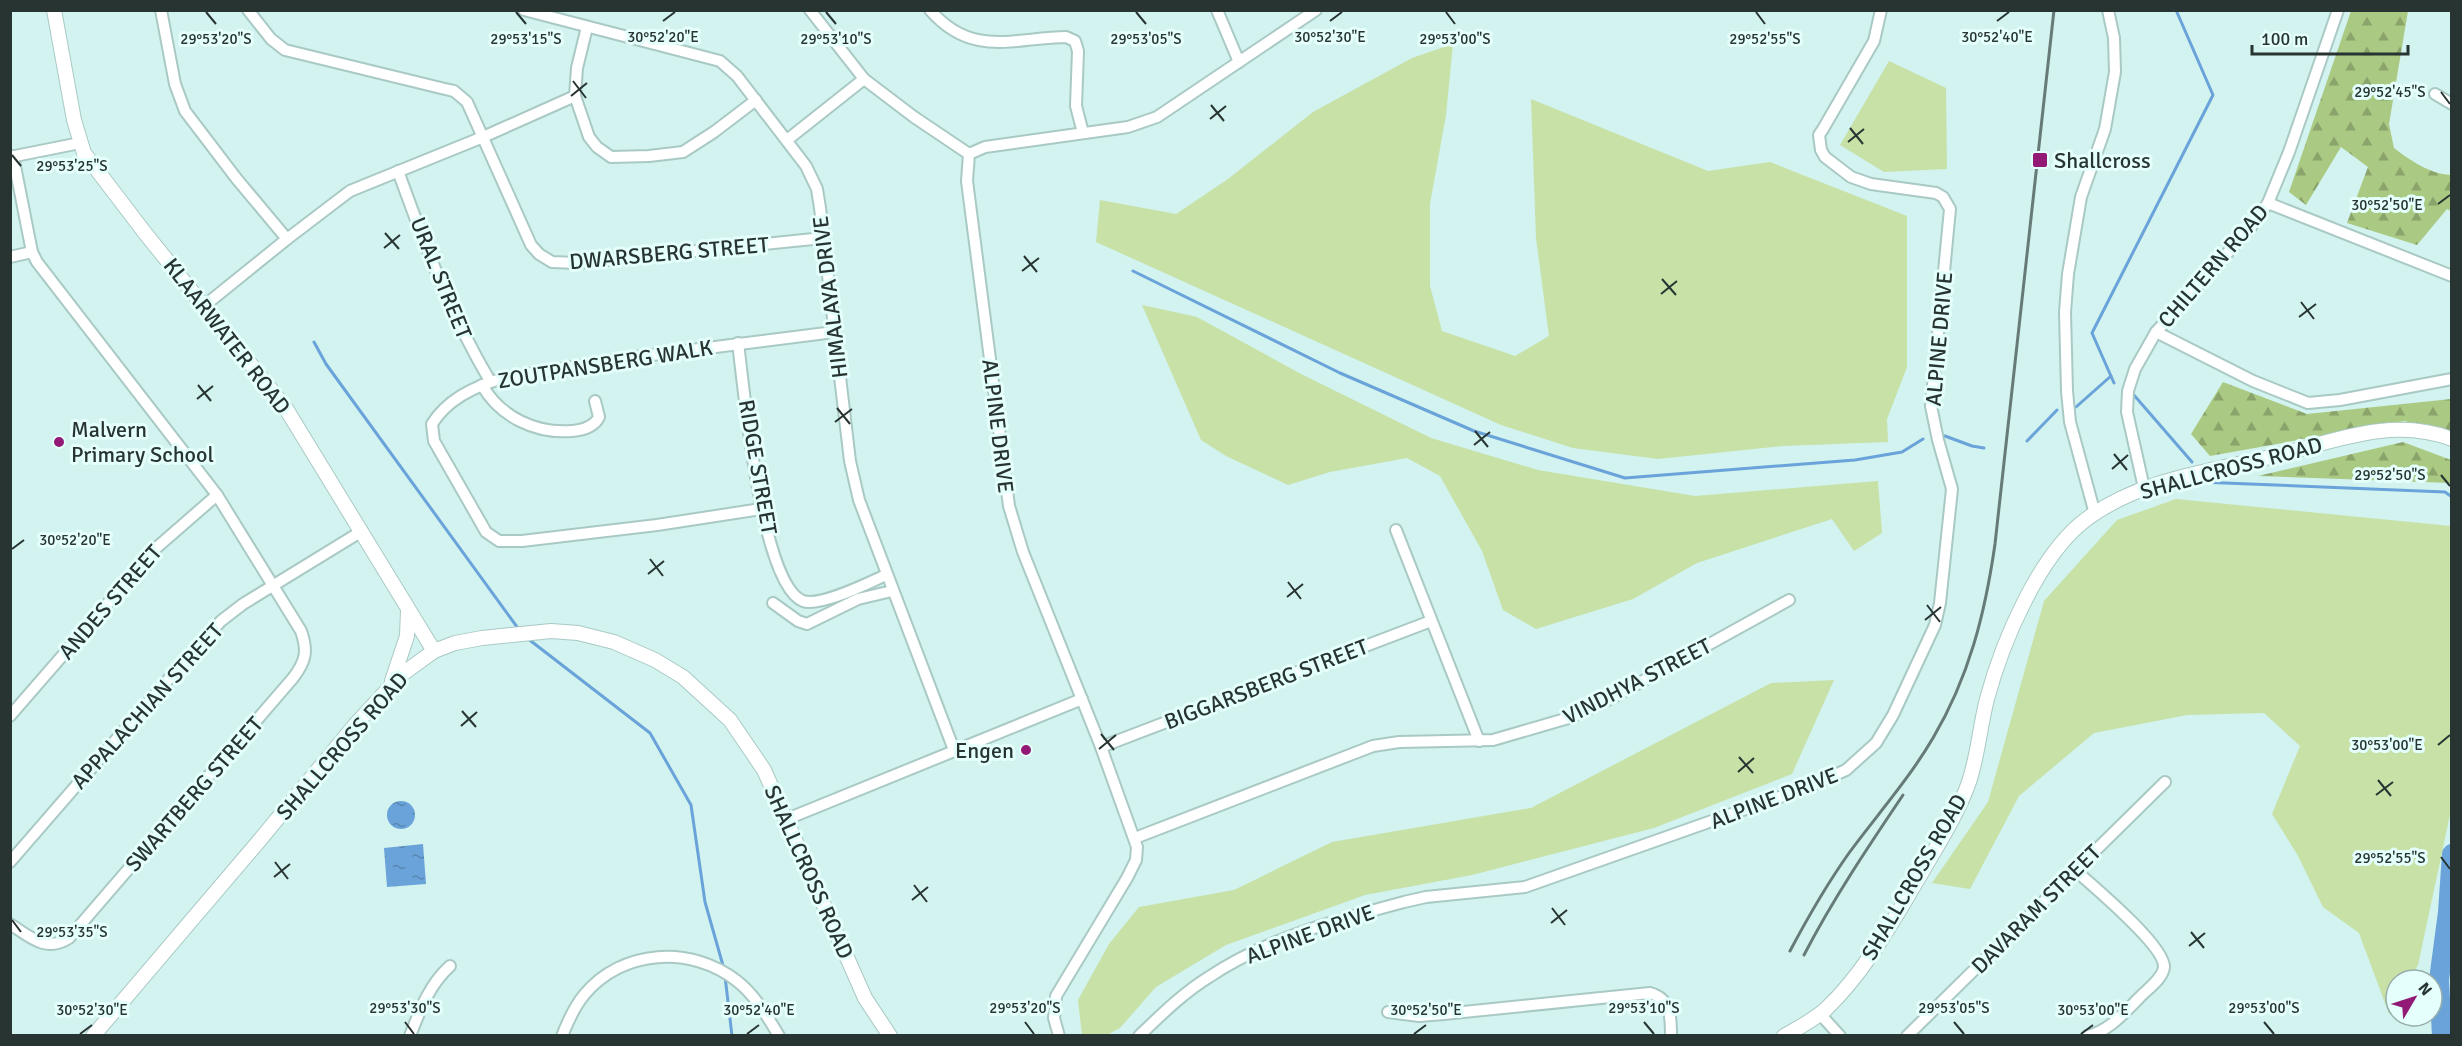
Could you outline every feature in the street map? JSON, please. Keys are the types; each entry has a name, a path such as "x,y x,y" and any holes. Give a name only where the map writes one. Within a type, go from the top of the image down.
{"street":[{"name":"KLAARWATER ROAD","path":"54,10 80,143 99,175 285,407 434,651"},
{"path":"161,10 175,84 185,111 286,239"},
{"name":"DWARSBERG STREET","path":"248,10 271,39 285,50 454,92 467,102 527,238 539,254 552,262 577,263 823,238"},
{"name":"HIMALAYA DRIVE","path":"524,10 711,57 729,67 813,177 817,189 834,332 858,500 954,750"},
{"path":"810,10 864,79 914,117 969,154 985,147 1128,126 1157,117 1316,10"},
{"path":"1217,10 1239,62"},
{"name":"ALPINE DRIVE","path":"1139,1035 1209,976 1248,954 1274,943 1426,897 1502,891 1535,884 1808,787 1846,770 1876,743 1893,715 1935,625 1940,603 1952,489 1931,406 1950,209 1943,197 1936,193 1871,184 1851,177 1825,156 1819,142 1823,129 1874,41 1881,10"},
{"path":"2095,514 2070,422 2065,312 2068,274 2081,196 2105,129 2115,72 2114,38 2108,10"},
{"name":"CHILTERN ROAD","path":"2144,488 2130,431 2128,392 2134,369 2156,332 2251,227 2268,203 2289,152 2338,10"},
{"path":"933,14 955,30 981,42 1066,37 1075,41 1078,51 1076,106 1083,133"},
{"path":"587,27 577,68 575,96 593,142 604,154 619,158 683,152 756,100"},
{"path":"787,140 864,79"},
{"path":"2435,94 2451,104"},
{"path":"204,306 286,239 350,191 483,137 575,96"},
{"path":"10,257 32,252 12,157 80,143"},
{"name":"ALPINE DRIVE","path":"969,154 967,181 1009,506 1023,552 1135,838 1136,860 1056,996 1054,1018 1059,1035"},
{"name":"URAL STREET","path":"398,171 448,304 486,383 489,398 502,410 531,427 549,431 590,427 599,417 595,401"},
{"path":"2268,203 2451,276"},
{"name":"SWARTBERG STREET","path":"10,924 40,943 52,945 69,938 293,678 303,665 306,654 301,631 216,495 46,274 32,252"},
{"name":"ZOUTPANSBERG WALK","path":"761,509 657,525 522,541 499,541 486,532 478,521 448,468 431,432 432,424 444,409 486,383 531,372 834,332"},
{"path":"2156,332 2253,381 2287,396 2308,402 2340,400 2451,379"},
{"name":"RIDGE STREET","path":"738,344 761,509 785,585 798,598 811,603 886,575"},
{"name":"SHALLCROSS ROAD","path":"1784,1035 1820,1014 1860,971 1902,905 1957,810 1976,758 1988,696 2001,656 2032,587 2059,546 2072,532 2114,502 2144,488 2220,466 2265,458 2363,433 2391,429 2414,429 2451,440"},
{"name":"ANDES STREET","path":"10,716 155,549 216,495"},
{"path":"1396,530 1479,741"},
{"name":"APPALACHIAN STREET","path":"10,862 204,638 243,604 362,531"},
{"path":"773,603 798,621 807,624 858,599 892,591"},
{"name":"VINDHYA STREET","path":"1135,838 1373,746 1400,742 1479,741 1507,738 1591,709 1789,600"},
{"path":"390,686 407,636 408,608"},
{"name":"BIGGARSBERG STREET","path":"1101,747 1431,621"},
{"name":"SHALLCROSS ROAD","path":"93,1035 390,686 434,651 454,643 482,638 551,632 578,633 629,647 656,660 683,677 730,720 764,770 865,998 890,1035"},
{"path":"787,819 1082,699"},
{"name":"DAVARAM STREET","path":"1907,1035 2165,782"},
{"path":"2075,870 2150,939 2163,958 2164,966 2159,978 2120,1016 2097,1034 2087,1035"},
{"path":"562,1035 579,1001 608,973 643,959 675,957 708,964 738,982 756,1001 779,1035"},
{"path":"410,1035 426,997 436,981 450,966"},
{"path":"1388,1012 1419,1016 1650,993 1659,995 1668,1007 1671,1035"},
{"path":"1820,1014 1840,1035"}],"green space":[{"path":"2351,11 2408,11 2389,124 2394,148 2429,170 2452,175 2451,211 2447,209 2417,245 2347,223 2368,167 2341,147 2306,205 2289,192"},
{"path":"1453,44 1446,115 1430,204 1430,286 1442,331 1515,356 1549,336 1536,238 1531,99 1708,171 1770,162 1907,216 1907,367 1887,419 1888,442 1783,446 1658,459 1573,448 1501,425 1096,242 1100,200 1176,214 1228,179 1313,112 1412,58"},
{"path":"1889,61 1946,88 1947,169 1884,172 1840,145"},
{"path":"1142,305 1197,317 1301,374 1431,438 1538,470 1695,496 1878,481 1882,533 1854,551 1832,519 1697,563 1633,599 1536,629 1503,610 1482,551 1440,476 1407,458 1330,472 1288,485 1226,456 1201,440"},
{"path":"2223,382 2307,414 2451,399 2451,437 2405,421 2210,456 2191,434"},
{"path":"2403,442 2451,460 2451,483 2258,476"},
{"path":"2176,499 2451,526 2451,810 2418,965 2416,968 2384,968 2384,1000 2359,933 2323,907 2297,854 2272,814 2300,746 2264,713 2187,715 2094,733 2019,796 1970,889 1932,883 1988,802 2044,601 2117,520"},
{"path":"1834,680 1792,774 1654,828 1472,875 1365,895 1226,945 1156,987 1120,1028 1107,1035 1082,1035 1078,1000 1109,944 1139,907 1234,890 1332,842 1531,808 1771,683"}],"water":[{"path":"401,801 411,805 415,815 411,825 401,829 391,825 387,815 391,805"},
{"path":"423,844 426,884 387,887 384,848"}],"waterway":[{"path":"2114,383 2092,333 2213,95 2176,10"},
{"path":"1133,271 1340,373 1474,431 1625,478 1855,460 1902,452 1923,439"},
{"path":"314,342 326,364 520,631"},
{"path":"2076,407 2111,376"},
{"path":"2133,394 2192,462"},
{"path":"2027,441 2057,410"},
{"path":"1945,436 1984,448"},
{"path":"2199,482 2445,492 2452,497"},
{"path":"527,638 650,733 691,805 705,902 724,969"},
{"path":"2442,1036 2439,980 2448,912 2452,854"},
{"path":"725,976 732,1036"}],"railway":[{"path":"1790,951 1841,865 1933,738 1946,715 1974,644 1995,544 2054,10"},
{"path":"1804,955 1839,893 1903,795"}],"place":[{"name":"Shallcross","path":"2040,160"},
{"name":"Malvern Primary School","path":"59,442"},
{"name":"Engen","path":"1026,750"}]}
